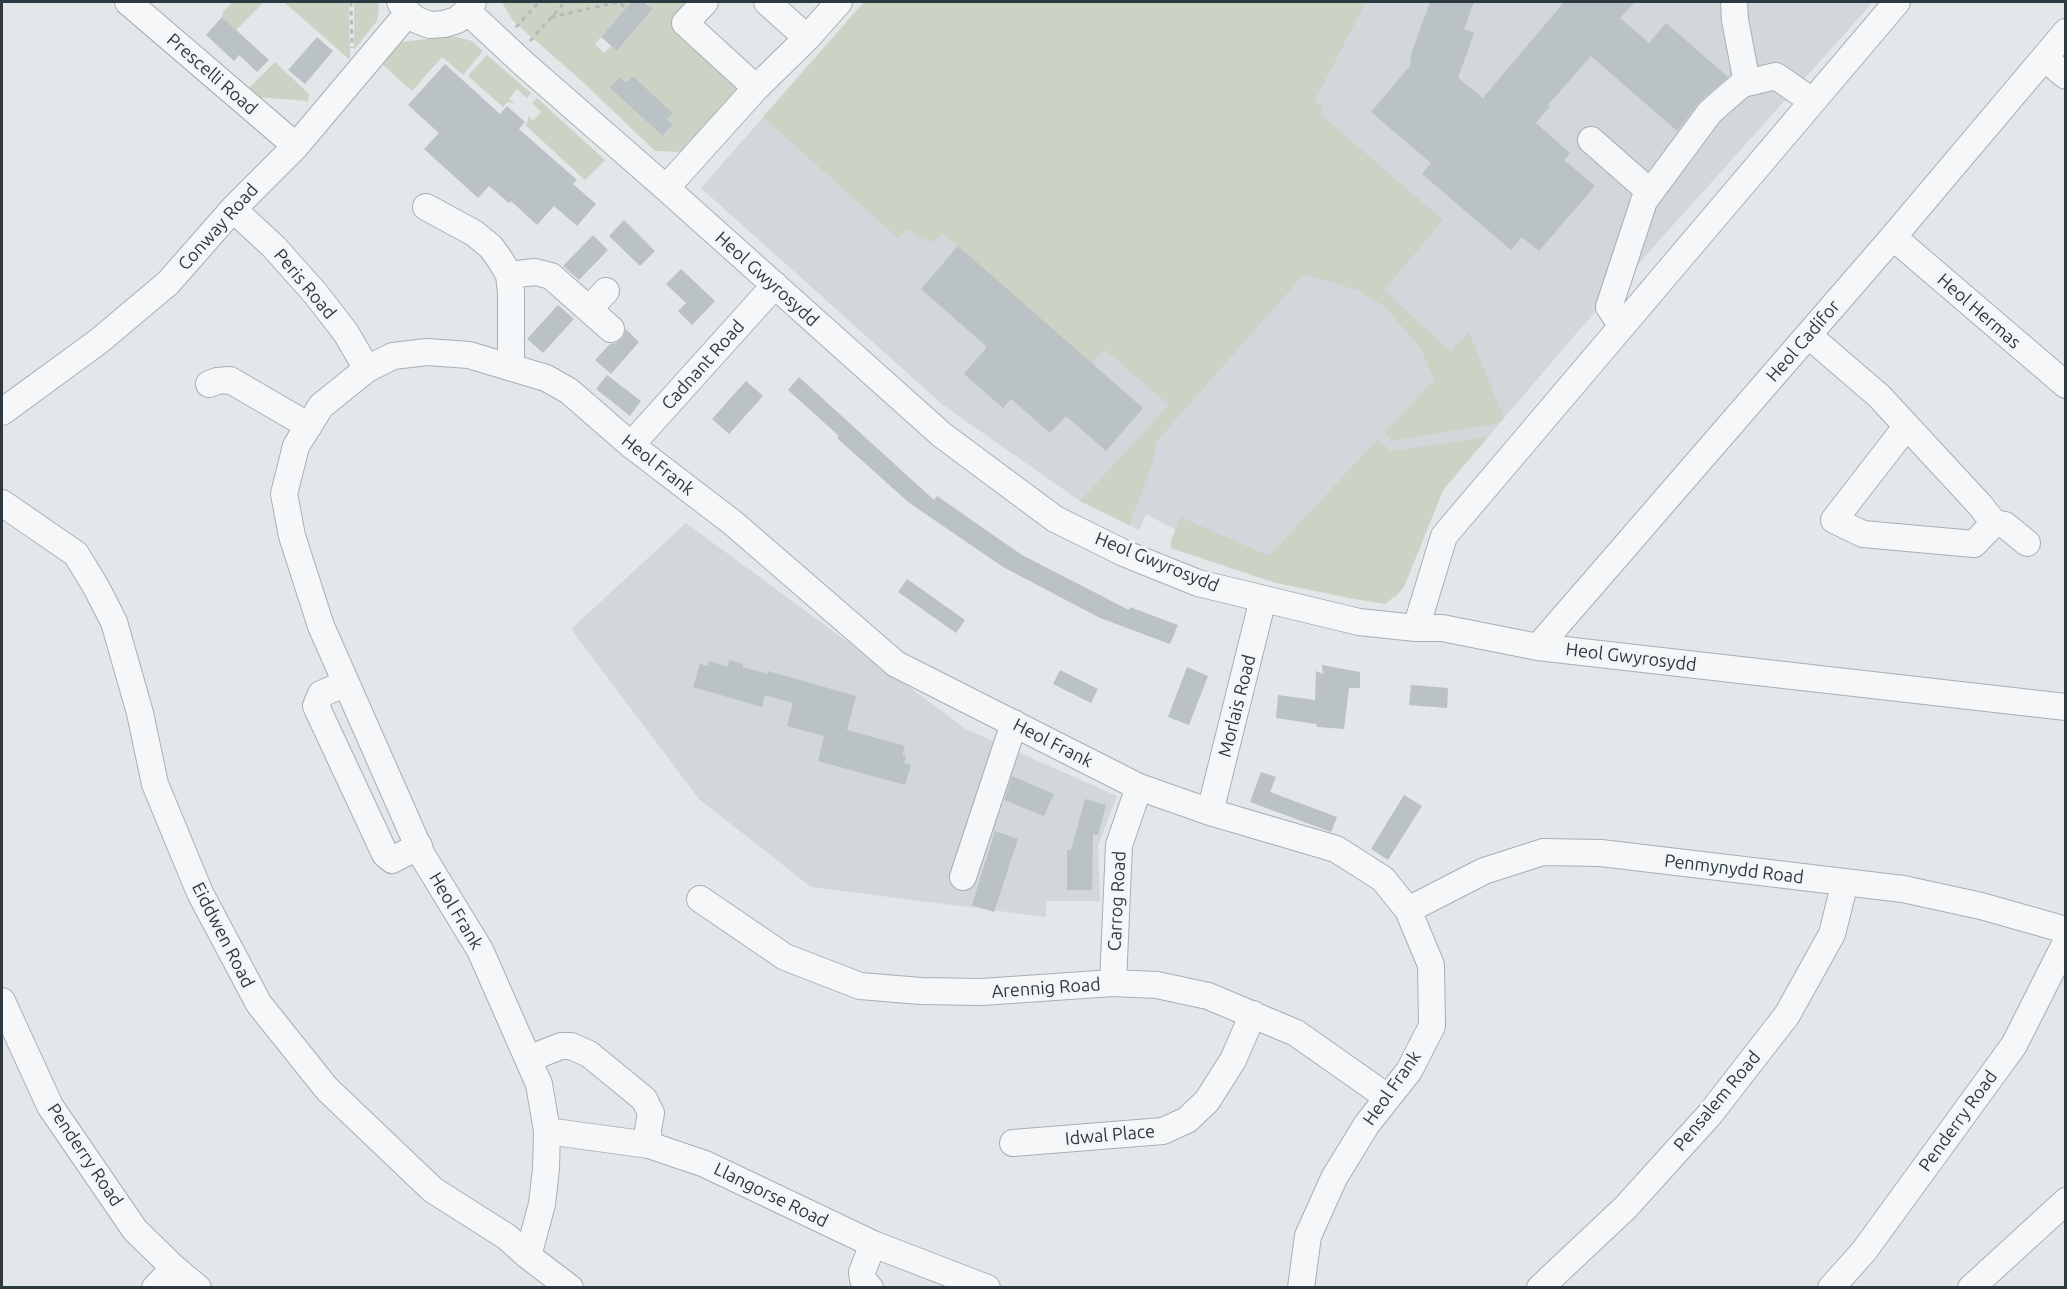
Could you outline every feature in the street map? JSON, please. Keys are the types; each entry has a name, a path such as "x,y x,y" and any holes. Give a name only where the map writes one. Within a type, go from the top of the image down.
{"street":[{"name":"Prescelli Road","path":"128,2 296,146"},
{"path":"705,2 685,23 756,88"},
{"path":"767,2 807,38"},
{"path":"666,188 756,88 807,38 839,2"},
{"path":"1734,2 1735,20 1747,83"},
{"path":"1416,628 1444,536 1612,311 1812,101 1897,2"},
{"path":"404,7 417,20 430,25 457,20 470,6"},
{"name":"Heol Gwyrosydd","path":"470,6 524,64 942,435 1055,519 1126,554 1198,583 1359,622 1416,628 1442,628 1538,647 2066,707"},
{"name":"Conway Road","path":"2,412 99,341 168,283 233,209 296,146 404,7"},
{"name":"Heol Cadifor","path":"1538,647 1893,237 2066,32"},
{"path":"2044,58 2066,76"},
{"path":"1612,311 1644,201 1710,112 1742,84 1776,76 1812,101"},
{"path":"1591,140 1650,192"},
{"path":"426,207 474,233 492,247 508,275 511,292 511,366"},
{"name":"Peris Road","path":"233,209 274,247 315,293 346,333 367,369"},
{"name":"Heol Hermas","path":"1893,237 2066,385"},
{"path":"508,275 535,272 551,276 597,300 611,329"},
{"name":"Cadnant Road","path":"631,445 775,285"},
{"path":"1808,335 1879,396 1994,523 2005,525 2027,543"},
{"name":"Heol Frank","path":"528,1256 542,1204 546,1169 547,1131 539,1083 480,950 419,846 321,626 292,536 285,494 296,446 321,406 367,369 393,356 427,352 469,355 546,378 569,391 631,445 733,523 896,664 1139,787 1210,812 1336,849 1383,879 1408,910 1431,965 1432,1026 1409,1071 1367,1124 1334,1178 1308,1236 1301,1287"},
{"path":"209,384 230,380 309,426"},
{"path":"1906,427 1834,520 1863,534 1974,544 1994,523"},
{"name":"Eiddwen Road","path":"2,503 76,554 101,596 114,622 140,713 155,784 200,893 259,1004 327,1089 433,1190 507,1237 528,1256 570,1287"},
{"name":"Morlais Road","path":"1210,812 1263,599"},
{"path":"346,683 321,694 316,706 385,854 392,860 419,846"},
{"path":"963,877 1014,723"},
{"name":"Carrog Road","path":"1113,983 1119,845 1139,787"},
{"name":"Penmynydd Road","path":"1408,910 1484,871 1543,852 1601,853 1903,889 1981,906 2066,930"},
{"name":"Pensalem Road","path":"1540,1287 1626,1207 1710,1114 1787,1015 1832,934 1845,882"},
{"name":"Arennig Road","path":"700,899 784,957 860,986 921,991 982,992 1113,983 1157,985 1208,996 1296,1033 1387,1097"},
{"name":"Penderry Road","path":"1831,1287 1864,1251 2014,1045 2066,942"},
{"name":"Penderry Road","path":"2,1001 50,1106 135,1230 174,1268 198,1287"},
{"name":"Idwal Place","path":"1013,1143 1163,1131 1187,1120 1207,1101 1233,1060 1253,1014"},
{"path":"528,1059 561,1046 571,1046 589,1054 644,1099 651,1113 648,1130 649,1145"},
{"name":"Llangorse Road","path":"547,1131 649,1145 705,1164 873,1245 987,1287"},
{"path":"1971,1287 2066,1201"},
{"path":"870,1287 863,1280 862,1272 873,1245"},
{"path":"155,1287 174,1268"}],"path":[{"path":"351,2 352,50"},
{"path":"514,29 539,2"},
{"path":"529,43 566,2"},
{"path":"551,17 618,2 626,8"}],"shaded area":[{"path":"233,2 264,2 236,30 222,17 223,12"},
{"path":"283,2 349,2 350,60 292,9"},
{"path":"354,2 378,2 379,10 377,21 354,50"},
{"path":"502,2 631,2 595,44 604,53 611,46 617,51 653,10 647,4 649,2 692,2 673,24 737,81 740,90 690,144 679,152 655,151 583,82 512,20","holes":["633,76 673,113 667,119 673,126 664,136 620,77 626,82"]},
{"path":"864,2 1873,2 1580,329 1443,490 1404,587 1396,597 1276,583 1171,548 1171,540 1176,530 1146,514 1139,530 1080,501 943,405 701,188"},
{"path":"864,2 1366,2 1315,100 1324,108 1320,114 1443,220 1384,290 1451,352 1469,332 1504,418 1500,423 1392,441 1385,432 1434,380 1420,347 1384,306 1357,290 1304,274 1157,441 1154,459 1129,525 1080,501 1169,405 1104,349 1092,363 943,234 931,241 907,229 898,238 763,117"},
{"path":"453,36 472,41 483,51 463,75 442,57 412,91 382,64 402,42"},
{"path":"487,55 531,93 527,98 517,89 509,99 515,104 508,102 503,107 468,76"},
{"path":"275,62 309,94 308,101 257,97 249,88"},
{"path":"537,98 605,160 585,180 525,125 528,116 533,121 541,112 532,103"},
{"path":"1488,437 1443,490 1404,587 1386,604 1276,583 1171,548 1171,540 1181,517 1269,556 1378,439 1390,451"},
{"path":"686,523 966,729 1117,796 1098,846 1100,901 1046,901 1046,917 811,887 699,799 571,629"}],"building":[{"path":"631,2 644,2 653,9 617,51 601,37"},
{"path":"1430,2 1474,2 1464,29 1474,33 1458,78 1483,98 1564,2 1635,2 1620,18 1649,43 1666,23 1728,77 1700,101 1677,131 1591,56 1547,106 1551,105 1536,123 1570,153 1564,160 1595,186 1539,251 1522,237 1511,250 1422,174 1431,163 1371,112 1410,66 1411,54"},
{"path":"222,17 269,60 257,72 239,55 234,61 206,35"},
{"path":"317,37 333,51 305,84 288,70"},
{"path":"445,64 500,114 507,106 525,122 519,129 577,180 573,184 596,204 577,226 554,206 537,225 511,201 509,203 489,186 478,198 424,149 439,133 408,105"},
{"path":"633,76 673,113 667,119 673,125 663,136 610,88 620,77 626,82"},
{"path":"624,220 655,251 640,266 609,236"},
{"path":"593,235 608,250 579,280 563,266"},
{"path":"958,246 1143,408 1106,451 1066,416 1050,433 1011,399 1003,408 964,374 987,347 921,289"},
{"path":"681,269 715,301 692,325 678,311 686,303 666,284"},
{"path":"558,305 574,319 543,353 527,339"},
{"path":"626,329 639,342 611,374 595,360 610,344 622,339"},
{"path":"607,375 641,401 630,416 596,389"},
{"path":"799,377 934,500 937,496 1022,555 1129,610 1130,607 1178,625 1170,644 1100,618 1003,567 908,502 788,390"},
{"path":"746,381 763,396 729,434 712,419"},
{"path":"907,579 965,620 956,633 898,592"},
{"path":"729,660 743,664 742,667 768,674 768,671 856,696 847,730 905,746 902,755 906,756 904,763 911,765 905,785 818,761 824,736 787,726 793,703 765,695 762,707 693,687 700,664 708,666 709,661 728,667"},
{"path":"1322,665 1360,672 1360,688 1349,688 1344,729 1317,727 1316,724 1276,718 1278,695 1315,700 1316,671 1323,674"},
{"path":"1187,667 1208,676 1189,725 1168,717"},
{"path":"1060,670 1098,689 1091,703 1053,684"},
{"path":"1411,685 1448,688 1447,708 1409,705"},
{"path":"1261,772 1276,777 1270,792 1337,817 1331,832 1250,802"},
{"path":"1012,776 1054,794 1044,816 1004,800"},
{"path":"1404,795 1422,806 1388,860 1371,849"},
{"path":"1085,799 1106,805 1098,835 1093,834 1092,890 1067,890 1067,850 1071,850"},
{"path":"995,831 1018,839 994,912 972,905"}]}
